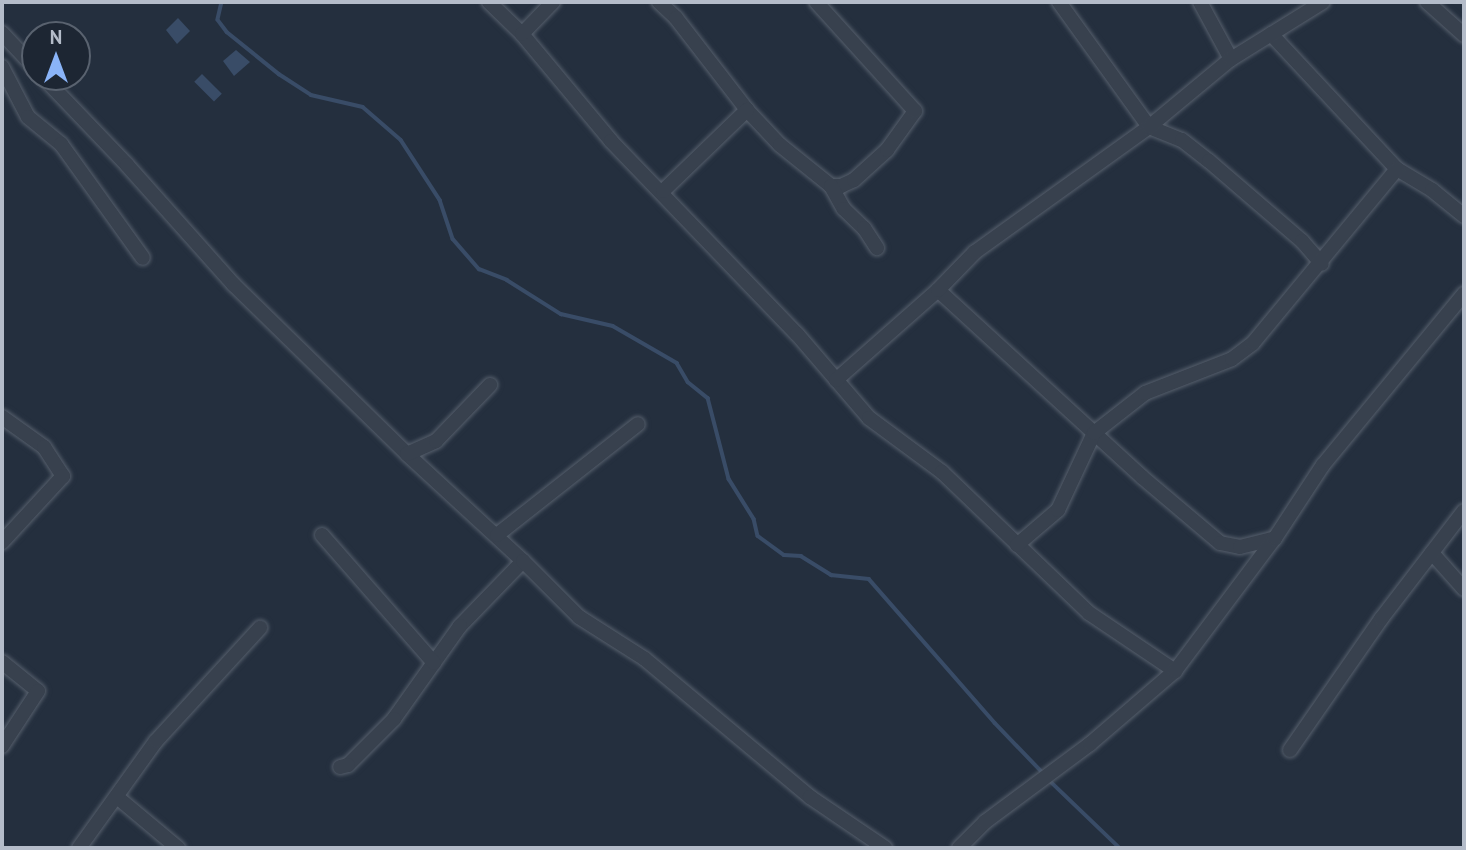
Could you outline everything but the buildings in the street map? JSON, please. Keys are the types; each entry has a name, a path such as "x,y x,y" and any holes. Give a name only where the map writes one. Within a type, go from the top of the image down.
{"street":[{"path":"489,2 522,34 611,141 663,191 869,418 942,472 1089,612 1175,671"},
{"path":"522,34 553,2"},
{"path":"659,2 677,18 747,110 780,145 831,186 844,209 864,228 877,248"},
{"path":"816,2 915,111 887,150 854,180 841,186 831,186"},
{"path":"1059,2 1149,127 1182,140 1209,161 1302,241 1322,264"},
{"path":"1200,2 1231,60"},
{"path":"836,380 938,290 975,252 1149,127 1231,60 1323,2"},
{"path":"1427,2 1464,35"},
{"path":"2,33 21,53"},
{"path":"1271,34 1397,169 1432,190 1464,216"},
{"path":"2,67 28,117 61,144 143,258"},
{"path":"56,91 127,165 234,285 407,454 497,535 579,617 645,659 810,797 885,848"},
{"path":"663,191 747,110"},
{"path":"1017,545 1058,510 1094,433 1145,393 1232,359 1253,343 1322,264 1397,169"},
{"path":"938,290 1094,433 1220,543 1240,547 1275,538"},
{"path":"959,848 985,822 1090,744 1175,671 1275,538 1323,465 1464,294"},
{"path":"407,454 436,441 490,385"},
{"path":"2,417 44,447 62,475 2,542"},
{"path":"497,535 638,424"},
{"path":"1290,750 1381,619 1464,511"},
{"path":"322,535 434,663"},
{"path":"1432,554 1464,589"},
{"path":"340,767 348,765 394,719 460,626 523,561"},
{"path":"79,848 156,741 260,628"},
{"path":"2,662 38,691 2,746"},
{"path":"117,797 178,848"}],"water":[{"path":"178,18 190,31 177,44 166,30"},
{"path":"236,50 250,62 234,76 223,61"},
{"path":"202,74 222,94 214,102 194,82"}],"waterway":[{"path":"222,2 218,20 227,32 279,74 311,95 363,107 401,140 440,200 453,239 479,269 507,280 561,314 613,326 677,363 688,382 708,398 729,479 754,519 758,536 784,555 801,556 831,575 869,579 995,723 1044,774"},
{"path":"1049,780 1120,848"}]}
